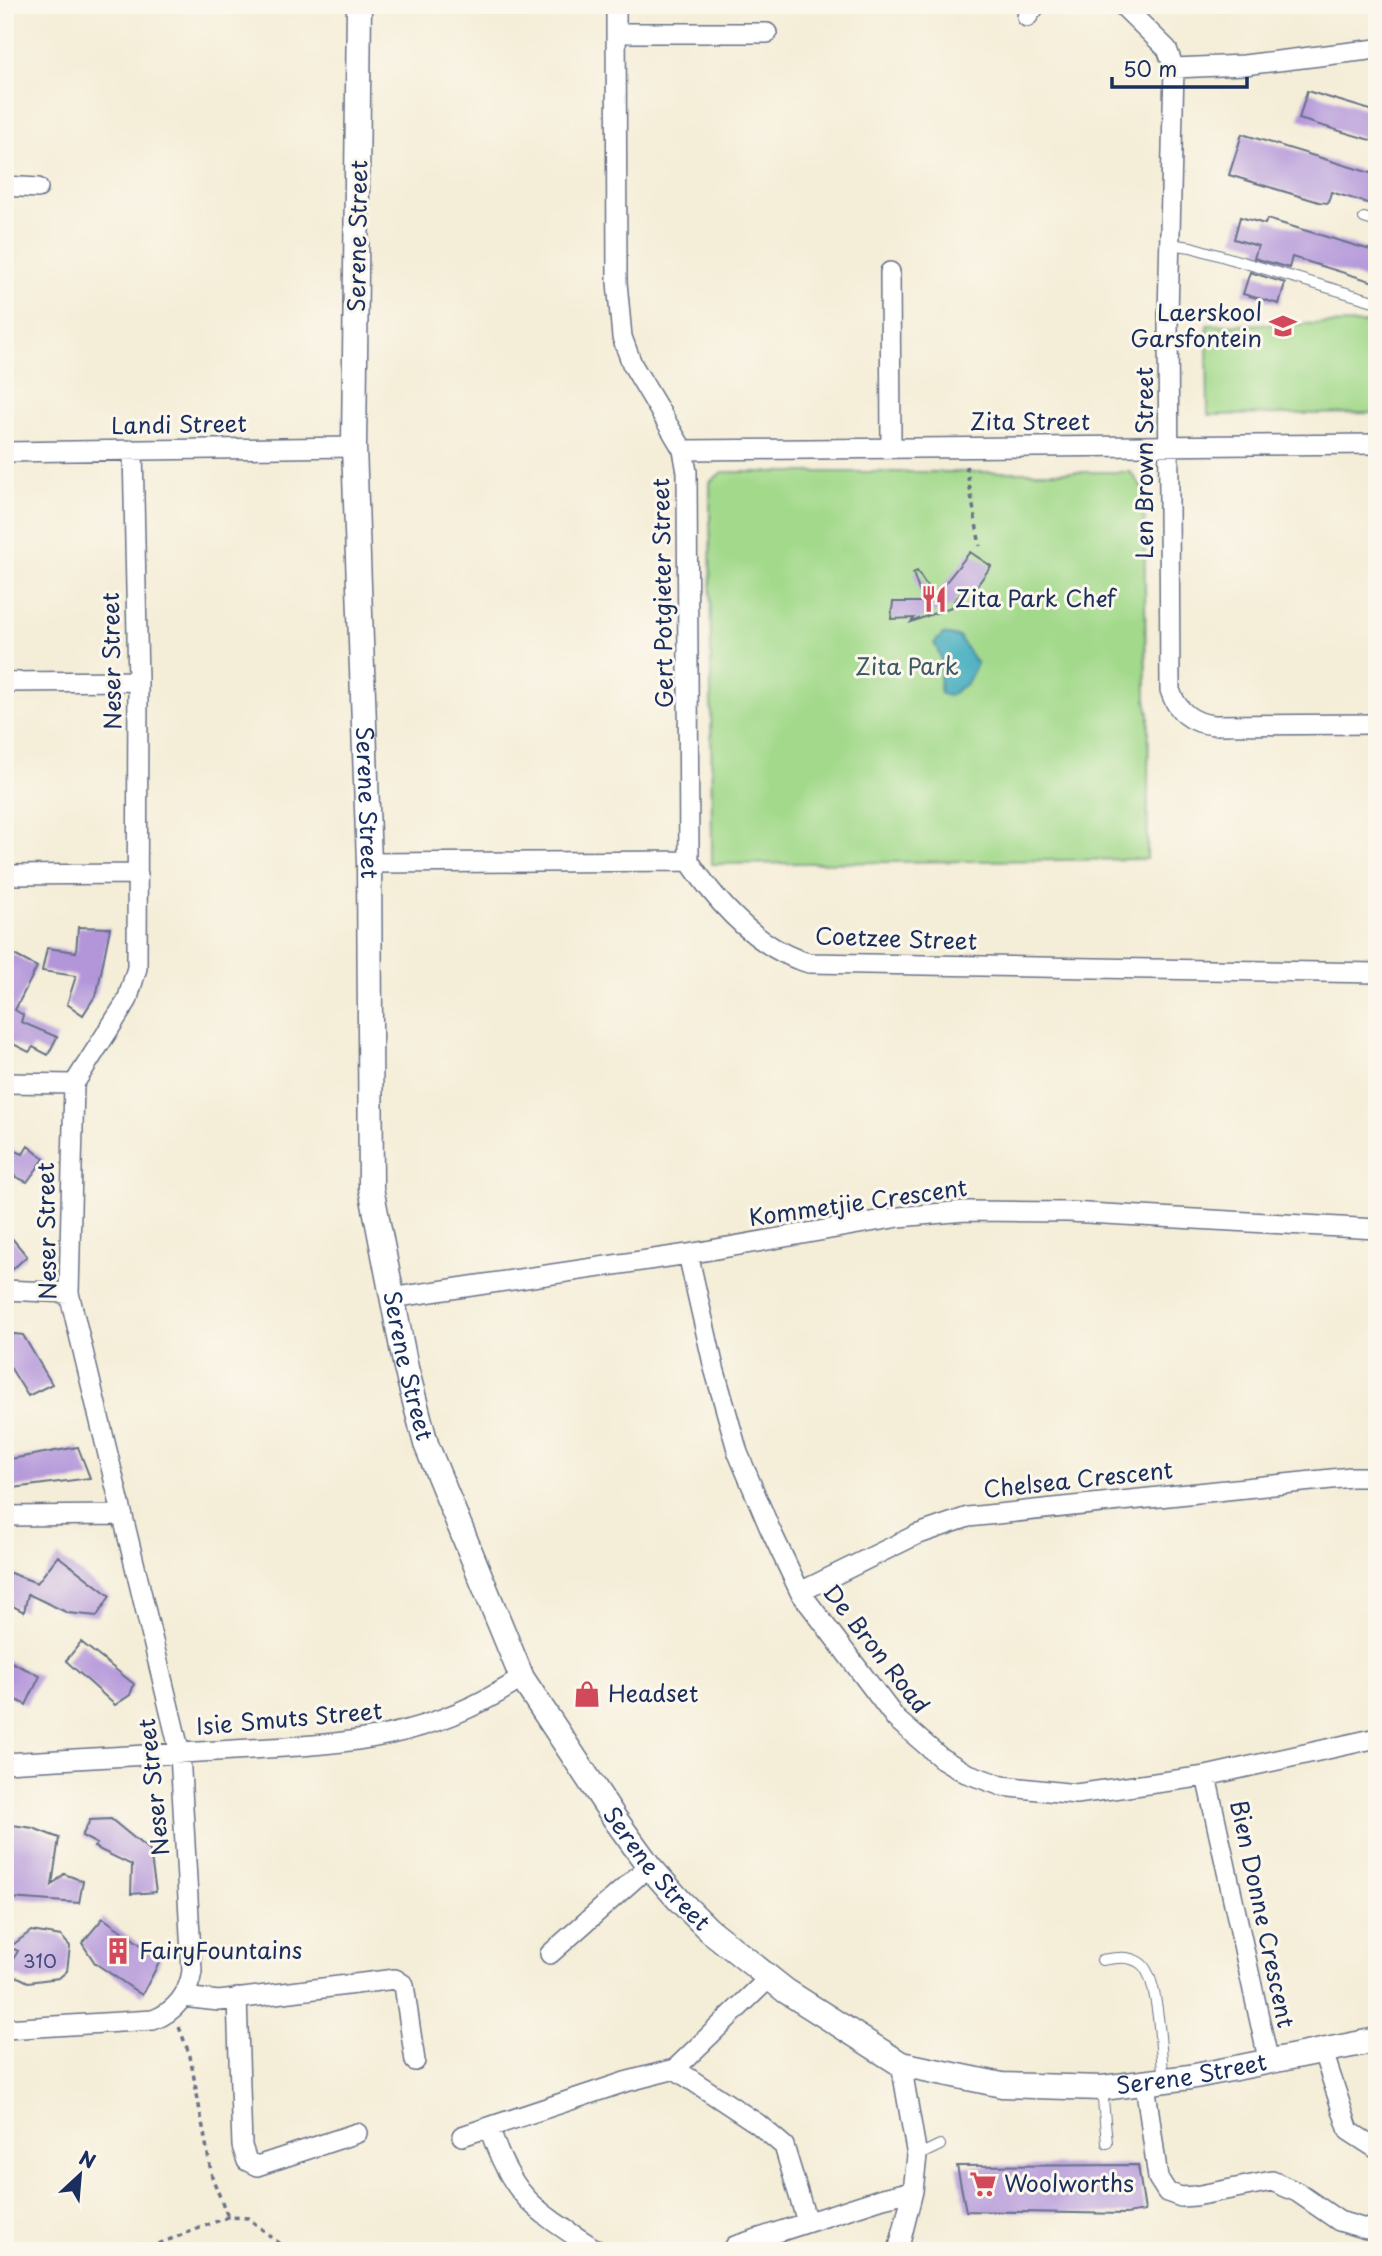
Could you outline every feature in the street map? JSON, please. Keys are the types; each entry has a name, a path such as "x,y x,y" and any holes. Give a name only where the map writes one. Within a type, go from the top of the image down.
{"street":[{"name":"Serene Street","path":"359,5 354,447 369,863 371,1188 391,1298 426,1444 522,1678 649,1866 708,1929 769,1978 833,2023 901,2064 1002,2085 1102,2088 1269,2063 1377,2040"},
{"name":"Gert Potgieter Street","path":"616,5 617,282 622,337 632,364 683,450 688,495 689,861"},
{"path":"1122,5 1167,49 1174,68 1256,64 1377,49"},
{"path":"617,33 767,33"},
{"name":"Len Brown Street","path":"1174,68 1169,244 1170,690 1173,701 1184,714 1205,724 1377,724"},
{"path":"5,186 38,188"},
{"path":"890,272 891,447"},
{"name":"Zita Street","path":"683,450 1377,444"},
{"name":"Landi Street","path":"5,452 354,447"},
{"name":"Neser Street","path":"133,450 138,681 137,968 131,990 74,1084 69,1293 122,1515 172,1707 180,1753 192,1971 178,2004"},
{"path":"5,682 138,681"},
{"path":"369,863 689,861"},
{"name":"Coetzee Street","path":"689,861 715,895 773,949 809,963 1377,973"},
{"path":"5,875 138,874"},
{"path":"5,1083 74,1084"},
{"name":"Kommetjie Crescent","path":"391,1298 688,1254 899,1217 965,1211 1097,1213 1377,1229"},
{"name":"De Bron Road","path":"688,1254 714,1368 738,1453 769,1529 800,1592 897,1719 923,1745 974,1776 1002,1786 1076,1794 1206,1776 1377,1738"},
{"path":"5,1290 69,1293"},
{"name":"Chelsea Crescent","path":"800,1592 916,1535 968,1517 1351,1477 1377,1477"},
{"path":"5,1517 122,1515"},
{"name":"Isie Smuts Street","path":"5,1763 321,1745 392,1736 485,1702 522,1678"},
{"name":"Bien Donne Crescent","path":"1206,1776 1269,2063"},
{"path":"550,1954 649,1866"},
{"path":"462,2136 625,2081 675,2069 769,1978"},
{"path":"5,2029 145,2022 178,2004 395,1979 404,1985 415,2061"},
{"path":"237,1998 242,2146 247,2161 257,2166 357,2133"},
{"path":"1323,2052 1349,2131 1377,2149"},
{"path":"898,2251 913,2191 917,2155 901,2064"},
{"path":"675,2069 758,2124 784,2146 807,2222"},
{"path":"1155,2082 1158,2178 1167,2192 1181,2197 1195,2196 1272,2180 1297,2192 1339,2221 1366,2229 1377,2228"},
{"path":"489,2127 501,2165 521,2193 555,2223 598,2251"},
{"path":"735,2246 883,2197 913,2191"}],"lane":[{"path":"1364,218 1377,222"},
{"path":"1169,244 1191,247 1377,302"},
{"path":"1102,1960 1133,1959 1143,1964 1151,1980 1155,2082"},
{"path":"1102,2088 1107,2143"},
{"path":"917,2155 940,2145"}],"path":[{"path":"965,472 980,546"},
{"path":"178,2004 212,2177 228,2217"},
{"path":"140,2251 228,2217 248,2218 289,2251"}],"green space":[{"path":"1377,323 1377,413 1208,415 1207,325"},
{"name":"Zita Park","path":"722,472 1130,472 1144,490 1146,700 1149,713 1147,859 712,864 710,482"}],"water":[{"path":"943,634 959,637 977,664 967,683 949,696 941,694 942,666 934,643"}],"building":[{"path":"1307,91 1377,112 1377,142 1299,119"},
{"path":"1242,134 1377,175 1377,206 1331,192 1328,203 1319,202 1229,175"},
{"path":"1240,217 1265,224 1267,219 1377,252 1377,283 1292,257 1289,268 1254,258 1258,246 1234,239"},
{"path":"1250,272 1285,283 1279,304 1243,294"},
{"path":"970,552 991,566 974,590 968,587 954,601 959,604 911,622 914,618 891,619 893,602 923,602 913,573 917,571 934,597"},
{"path":"78,927 110,928 97,993 83,1015 67,1004 76,976 42,971 47,948 76,952"},
{"path":"5,950 37,967 15,1010 23,1015 21,1022 57,1037 48,1055 33,1047 29,1052 5,1040"},
{"path":"28,1146 44,1159 27,1182 5,1172 5,1147 23,1154"},
{"path":"5,1230 27,1256 12,1270 5,1263"},
{"path":"5,1333 23,1335 52,1384 28,1396 5,1359"},
{"path":"78,1447 90,1478 5,1489 5,1460"},
{"path":"58,1556 110,1596 97,1616 68,1613 28,1594 24,1612 5,1602 5,1571 37,1583"},
{"path":"81,1642 134,1684 130,1695 115,1705 66,1661"},
{"path":"5,1659 40,1676 26,1705 5,1694"},
{"path":"111,1819 150,1851 156,1892 131,1894 132,1865 94,1847 97,1844 82,1836 90,1820"},
{"path":"5,1824 33,1828 59,1838 52,1885 64,1874 83,1881 79,1903 10,1898"},
{"name":"FairyFountains","path":"103,1918 161,1959 142,1995 95,1963 82,1943"},
{"path":"31,1931 61,1936 70,1946 67,1971 59,1978 28,1982 6,1971 18,1951 10,1947"},
{"path":"1138,2165 1145,2211 1126,2214 966,2211 957,2166"}],"place":[{"name":"Laerskool Garsfontein","path":"1283,326"},
{"name":"Zita Park Chef","path":"934,599"},
{"name":"Headset","path":"587,1694"},
{"name":"FairyFountains","path":"118,1951"},
{"name":"Woolworths","path":"983,2184"}]}
